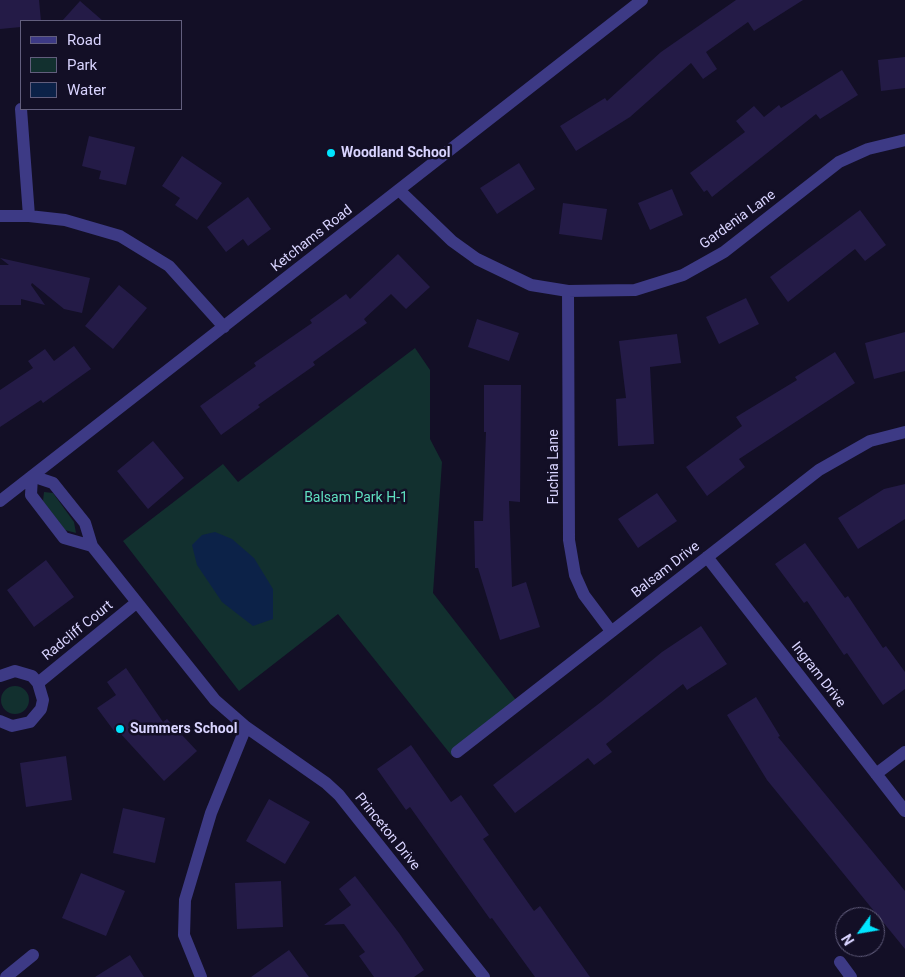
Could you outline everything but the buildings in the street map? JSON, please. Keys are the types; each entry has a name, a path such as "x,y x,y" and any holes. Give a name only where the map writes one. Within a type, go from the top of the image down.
{"street":[{"name":"Ketchams Road","path":"0,501 399,190 627,5 642,0"},
{"path":"22,110 29,216"},
{"name":"Gardenia Lane","path":"399,190 452,241 477,259 531,285 568,291 634,290 682,275 724,252 839,162 868,149 905,140"},
{"path":"0,216 29,216 65,220 120,236 169,266 224,327"},
{"name":"Fuchia Lane","path":"568,291 569,540 575,575 584,595 612,631"},
{"name":"Balsam Drive","path":"456,752 819,470 870,441 905,432"},
{"path":"32,476 31,495 64,538 92,546"},
{"name":"Princeton Drive","path":"32,476 53,483 85,523 92,546 215,700 246,727 326,783 339,796 484,977"},
{"name":"Ingram Drive","path":"707,557 905,811"},
{"name":"Radcliff Court","path":"38,683 136,603"},
{"path":"0,676 14,671 24,672 38,683 43,700 36,717 21,726 12,726 0,721"},
{"path":"201,977 184,935 185,900 211,813 246,727"},
{"path":"876,774 905,752"},
{"path":"6,977 33,955"},
{"path":"840,962 851,977"}],"green space":[{"name":"Balsam Park H-1","path":"415,348 430,370 430,439 442,462 433,593 519,704 452,756 338,614 239,691 123,541 223,464 238,482"},
{"path":"44,492 53,493 74,522 76,533 65,530 43,501"},
{"path":"15,686 25,690 29,700 25,710 15,714 5,710 1,700 5,690"}],"water":[{"path":"215,532 232,539 254,558 273,589 273,619 253,626 222,602 197,565 192,545 202,535"}],"place":[{"name":"Woodland School","path":"331,153"},
{"name":"Summers School","path":"120,729"}]}
